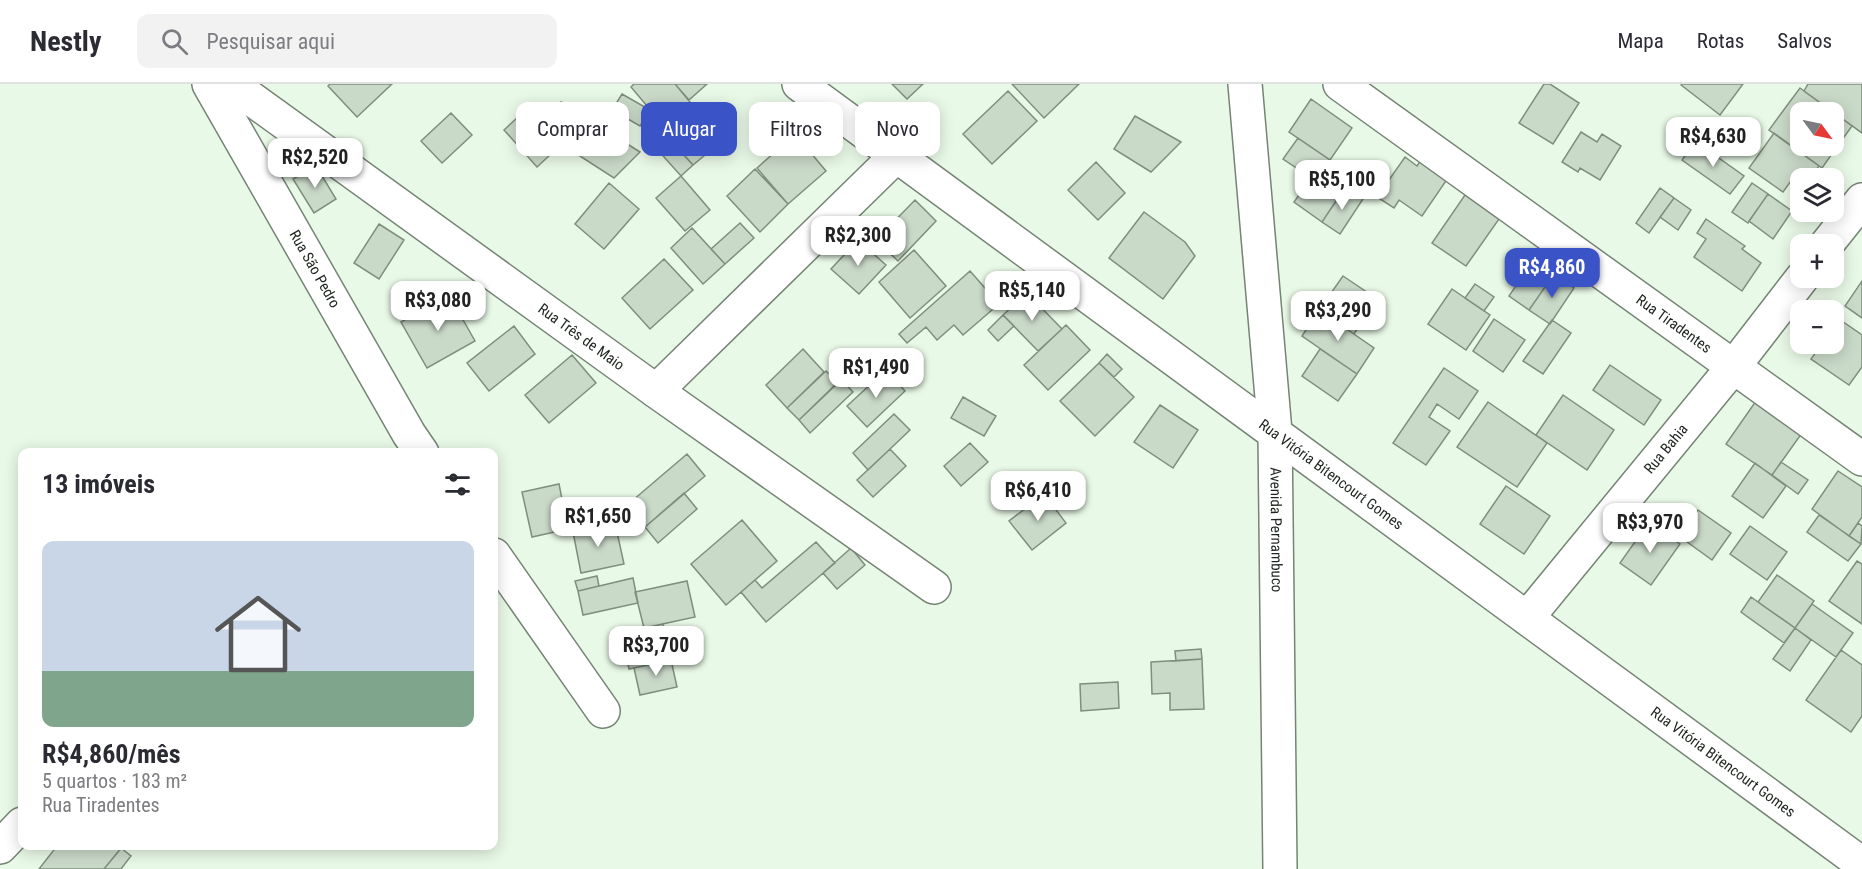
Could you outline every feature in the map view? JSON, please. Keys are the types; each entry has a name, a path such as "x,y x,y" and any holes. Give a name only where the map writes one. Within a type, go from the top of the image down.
{"street":[{"name":"Rua São Pedro","path":"209,84 407,447"},
{"name":"Rua Três de Maio","path":"231,84 656,391 934,587"},
{"name":"Rua Vitória Bitencourt Gomes","path":"799,84 855,126"},
{"name":"Avenida Pernambuco","path":"1245,84 1275,432 1280,869"},
{"name":"Rua Tiradentes","path":"1340,84 1862,459"},
{"path":"656,391 896,156"},
{"name":"Rua Vitória Bitencourt Gomes","path":"896,156 1862,864"},
{"path":"1835,234 1862,200"},
{"name":"Rua Bahia","path":"1527,618 1734,366 1794,288"},
{"path":"498,561 603,711"},
{"path":"0,847 18,828"}],"building":[{"path":"330,84 392,84 357,117 328,86"},
{"path":"634,84 675,84 690,102 644,102 631,87"},
{"path":"675,84 707,84 689,100"},
{"path":"892,84 923,84 907,99"},
{"path":"1012,84 1079,84 1044,118"},
{"path":"1544,84 1550,84 1579,103 1553,144 1519,123"},
{"path":"1682,84 1743,84 1720,115"},
{"path":"1808,84 1862,84 1862,133 1844,120 1844,102 1819,102 1804,91"},
{"path":"1800,88 1819,102 1790,102 1790,145 1769,130"},
{"path":"1008,91 1037,121 992,164 963,134"},
{"path":"622,94 641,105 640,126 629,120 629,102 617,102"},
{"path":"1311,99 1352,128 1330,160 1289,132"},
{"path":"451,113 472,135 442,163 421,141"},
{"path":"1135,116 1181,142 1151,172 1114,149"},
{"path":"516,119 516,143 504,130"},
{"path":"1844,120 1852,126 1844,137"},
{"path":"1581,132 1597,142 1602,134 1621,146 1600,180 1580,168 1578,172 1562,162"},
{"path":"1774,133 1790,145 1790,156 1805,156 1819,166 1818,168 1790,168 1790,182 1783,192 1749,168"},
{"path":"1298,138 1330,160 1316,181 1283,159"},
{"path":"1695,141 1744,176 1730,194 1682,160"},
{"path":"629,145 640,152 614,178 580,156 629,156"},
{"path":"527,156 549,156 537,167"},
{"path":"663,156 685,156 693,165 681,176"},
{"path":"685,156 704,156 693,165"},
{"path":"770,156 813,156 826,171 788,204 757,168"},
{"path":"1424,156 1450,175 1422,216 1399,200 1394,208 1377,197 1405,157 1417,166"},
{"path":"1805,156 1831,156 1822,168"},
{"path":"1096,162 1125,193 1098,220 1068,190"},
{"path":"316,166 336,199 314,213 293,179"},
{"path":"755,169 788,204 760,232 727,196"},
{"path":"681,176 710,210 685,231 656,198"},
{"path":"1311,178 1339,197 1322,222 1294,202"},
{"path":"609,183 639,209 604,249 575,224"},
{"path":"1752,183 1768,194 1748,223 1732,212"},
{"path":"1345,187 1363,199 1340,234 1322,222"},
{"path":"1660,188 1674,198 1649,233 1636,223"},
{"path":"1768,194 1790,210 1790,214 1773,239 1749,221"},
{"path":"1465,195 1499,219 1466,266 1432,243"},
{"path":"1674,198 1691,210 1678,230 1660,217"},
{"path":"915,200 936,221 898,261 876,240"},
{"path":"1144,212 1185,242 1195,256 1163,299 1109,258"},
{"path":"1706,219 1745,246 1742,249 1761,263 1742,291 1694,257 1706,239 1697,233"},
{"path":"740,223 754,238 725,264 711,249"},
{"path":"379,224 404,240 379,279 354,263"},
{"path":"692,228 725,264 703,284 671,248"},
{"path":"858,240 886,265 859,294 831,269"},
{"path":"1543,246 1564,260 1529,310 1509,296"},
{"path":"914,250 946,286 910,318 879,282"},
{"path":"664,259 693,290 650,329 622,298"},
{"path":"970,271 999,304 963,335 954,325 937,340 926,327 907,343 899,334"},
{"path":"1554,274 1574,288 1550,324 1529,310"},
{"path":"1343,276 1377,299 1354,334 1319,310"},
{"path":"1862,281 1862,318 1845,306"},
{"path":"1475,284 1494,297 1484,311 1465,298"},
{"path":"1452,289 1490,315 1466,350 1428,324"},
{"path":"1027,293 1062,329 1038,351 1003,315"},
{"path":"449,295 475,341 427,368 401,322"},
{"path":"1319,310 1374,348 1357,374 1302,336"},
{"path":"1003,315 1014,326 998,341 988,330"},
{"path":"1494,319 1525,340 1503,372 1473,351"},
{"path":"1552,320 1571,333 1543,374 1523,361"},
{"path":"1844,322 1862,335 1862,367 1849,385 1811,359 1815,354 1844,354"},
{"path":"1066,325 1090,350 1048,390 1024,365"},
{"path":"514,326 535,354 489,391 467,363"},
{"path":"803,349 824,372 787,408 766,385"},
{"path":"1320,349 1357,374 1338,401 1302,376"},
{"path":"1107,354 1122,369 1114,377 1099,363"},
{"path":"572,355 596,383 549,423 525,395"},
{"path":"1099,363 1134,397 1095,436 1060,401"},
{"path":"1610,365 1661,400 1644,425 1593,390"},
{"path":"1444,368 1478,391 1459,419 1437,404 1429,417 1450,431 1426,465 1393,443"},
{"path":"886,370 905,391 867,427 847,406"},
{"path":"826,371 838,383 799,420 787,408"},
{"path":"841,379 853,392 810,433 799,420"},
{"path":"1563,395 1614,430 1587,470 1536,435"},
{"path":"963,397 996,416 984,436 951,418"},
{"path":"1756,401 1802,433 1772,475 1726,444"},
{"path":"1488,402 1547,443 1517,487 1457,447"},
{"path":"1160,405 1198,430 1173,468 1134,442"},
{"path":"894,414 910,430 868,470 853,453"},
{"path":"970,443 988,462 961,486 944,466"},
{"path":"890,449 906,466 873,497 857,480"},
{"path":"687,454 705,476 645,527 626,506"},
{"path":"1781,462 1808,480 1798,494 1772,475"},
{"path":"1755,463 1786,486 1763,518 1732,496"},
{"path":"1838,471 1862,487 1862,517 1849,536 1812,509"},
{"path":"559,484 568,529 532,537 522,492"},
{"path":"1506,486 1550,516 1524,554 1480,524"},
{"path":"684,493 697,509 658,543 645,527"},
{"path":"1044,494 1066,523 1032,550 1009,521"},
{"path":"1698,510 1731,533 1712,560 1679,536"},
{"path":"1819,515 1861,544 1848,561 1807,532"},
{"path":"742,520 777,561 726,605 691,564"},
{"path":"1649,522 1680,544 1651,585 1620,563"},
{"path":"615,523 624,564 581,573 573,532"},
{"path":"1858,523 1862,526 1861,544 1849,536"},
{"path":"1750,526 1787,552 1767,580 1730,554"},
{"path":"816,542 835,563 766,622 741,592 755,580 762,588"},
{"path":"851,548 865,565 837,589 823,573"},
{"path":"1857,561 1862,564 1862,624 1829,601"},
{"path":"1777,575 1814,601 1795,628 1758,602"},
{"path":"597,576 599,586 578,591 575,581"},
{"path":"633,578 638,603 583,615 578,591"},
{"path":"687,581 695,617 644,628 635,592"},
{"path":"1751,597 1795,628 1784,643 1741,612"},
{"path":"1812,604 1853,633 1836,657 1795,628"},
{"path":"663,624 671,660 629,669 621,634"},
{"path":"1795,628 1811,640 1790,671 1773,659"},
{"path":"1201,649 1202,659 1176,661 1175,651"},
{"path":"1841,650 1862,665 1862,716 1851,732 1806,700"},
{"path":"1202,659 1204,709 1170,710 1170,693 1152,694 1151,662"},
{"path":"671,660 677,687 640,695 634,668"},
{"path":"1118,682 1119,708 1081,711 1080,684"},
{"path":"54,850 120,850 104,869 39,869"},
{"path":"119,850 124,850 131,856 121,869 104,869"}]}
